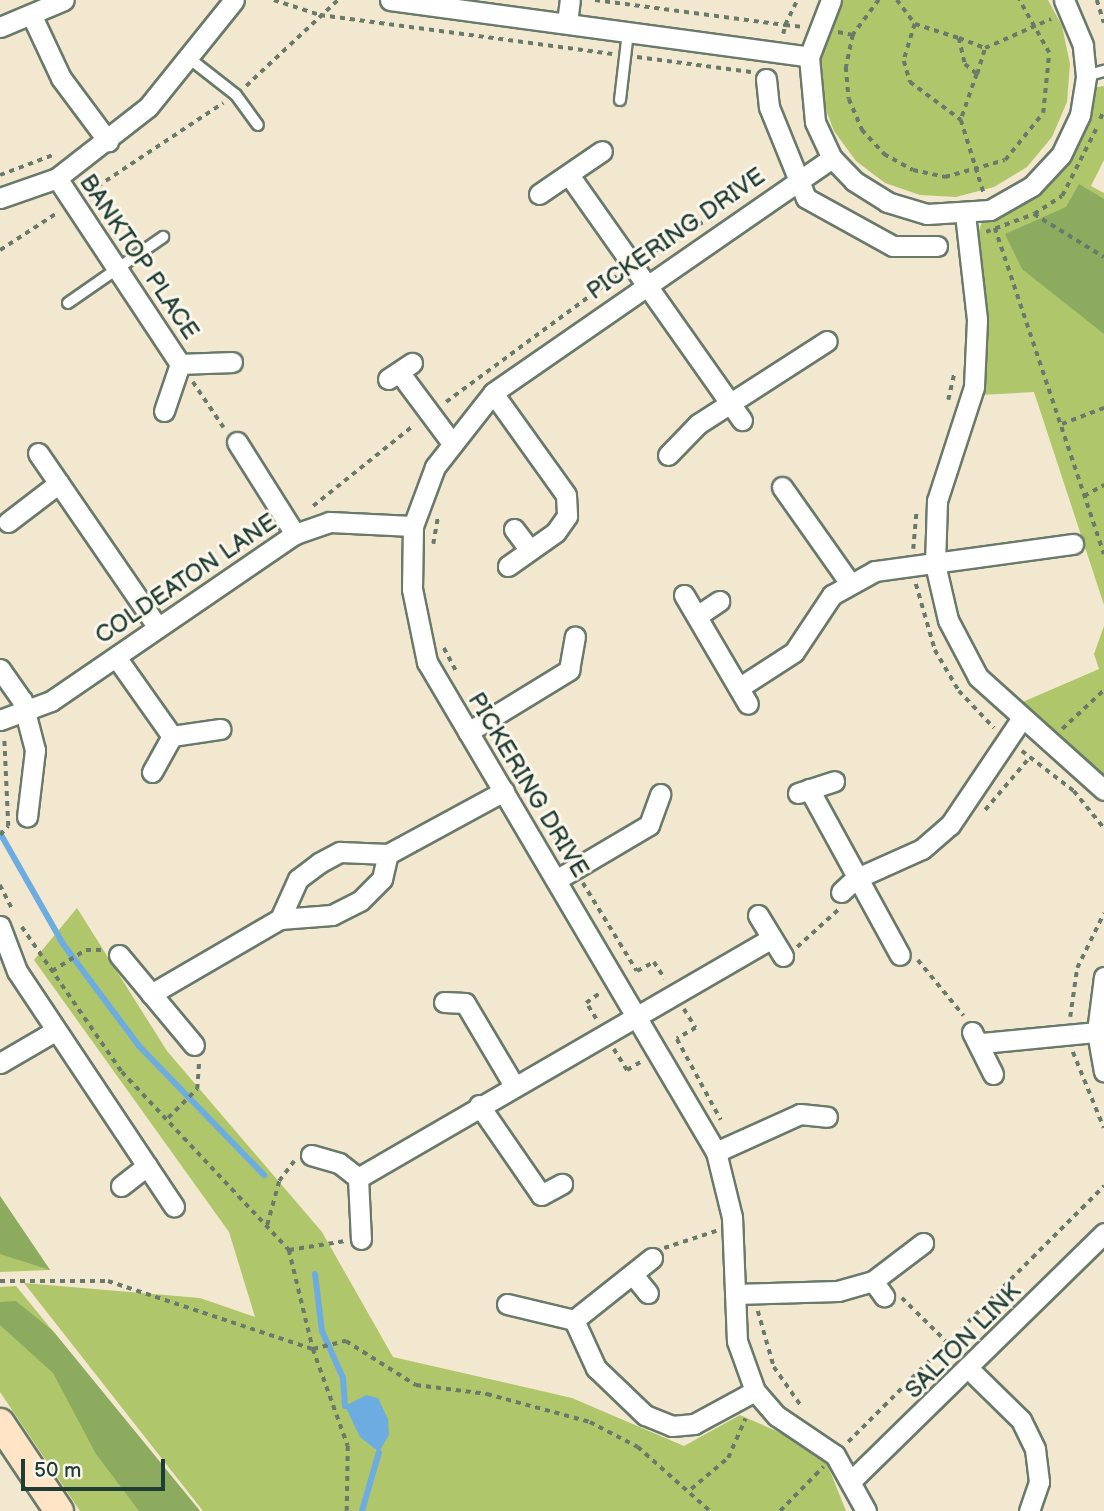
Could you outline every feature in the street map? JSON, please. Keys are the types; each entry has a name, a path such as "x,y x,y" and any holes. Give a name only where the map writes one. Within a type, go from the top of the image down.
{"street":[{"path":"0,27 64,0"},
{"path":"0,198 57,178 108,141 190,59 234,0"},
{"path":"390,0 425,2 809,57"},
{"path":"567,23 570,0"},
{"path":"831,0 809,57 815,122 832,158 887,202 927,214 965,214 990,210 1032,186 1061,155 1080,115 1095,73 1063,0"},
{"path":"31,14 61,78 108,141"},
{"name":"PICKERING DRIVE","path":"765,76 769,107 797,181 820,209 859,232 893,246 937,246"},
{"path":"538,194 602,151"},
{"name":"PICKERING DRIVE","path":"832,158 646,283 493,393 435,467 413,526 412,589 428,662 716,1152 732,1217 737,1341 755,1391 777,1416 835,1455 852,1480 866,1511"},
{"path":"569,175 742,421"},
{"name":"BANKTOP PLACE","path":"57,178 180,363"},
{"path":"965,214 977,320 974,387 937,501 935,564 948,621 978,677 1020,721 1049,741 1104,790"},
{"path":"668,455 730,402 827,341"},
{"name":"BANKTOP PLACE","path":"180,363 232,362"},
{"name":"BANKTOP PLACE","path":"164,411 180,363"},
{"path":"400,371 428,414 452,443"},
{"path":"493,393 566,495 566,516 530,550 508,566"},
{"path":"237,442 295,534"},
{"path":"38,453 158,626"},
{"path":"8,522 59,483"},
{"path":"782,487 793,520 849,582"},
{"name":"COLDEATON LANE","path":"11,718 116,657 295,534 329,522 413,526"},
{"path":"514,529 530,550"},
{"path":"684,595 744,696 794,652 832,595 849,582 874,571 935,564 1049,559 1073,544"},
{"path":"697,616 719,601"},
{"path":"468,732 569,670 575,636"},
{"path":"116,657 172,736"},
{"path":"0,669 11,718 35,750 27,817"},
{"path":"848,886 922,849 950,825 1020,721"},
{"path":"172,736 220,729"},
{"path":"152,772 172,736"},
{"path":"834,781 803,791 848,886 900,955"},
{"path":"280,919 298,879 318,863 340,852 388,854 504,791"},
{"path":"556,880 649,825 660,794"},
{"path":"151,994 280,919 332,915 360,901 382,879 388,854"},
{"path":"758,915 783,957"},
{"path":"0,926 17,971 174,1206"},
{"path":"358,1178 513,1084 607,1038 770,939"},
{"path":"118,955 194,1045"},
{"path":"1104,977 1100,1043 1104,1071"},
{"path":"444,1002 465,1003 513,1084"},
{"path":"0,1063 55,1031"},
{"path":"993,1074 977,1038 1100,1043"},
{"path":"479,1105 541,1195 562,1184"},
{"path":"716,1152 800,1114 827,1116"},
{"path":"311,1154 358,1178"},
{"path":"121,1186 147,1166"},
{"path":"358,1178 360,1239"},
{"name":"SALTON LINK","path":"852,1480 970,1370 1104,1233"},
{"path":"735,1294 879,1289 923,1244"},
{"path":"514,1312 574,1321 634,1276 652,1258"},
{"path":"634,1276 648,1293"},
{"path":"574,1321 596,1368 645,1415 672,1426 695,1424 755,1391"},
{"path":"970,1370 1021,1420 1035,1450 1039,1482 1029,1511"},
{"path":"0,1423 59,1511"}],"lane":[{"path":"620,100 628,31"},
{"path":"190,59 236,95 258,125"},
{"path":"68,303 163,237"}],"path":[{"path":"274,0 320,15 765,76"},
{"path":"0,250 236,95 338,0"},
{"path":"595,0 785,25 797,0"},
{"path":"878,0 853,35 846,67 849,99 862,130 884,154 913,170 945,177 977,172 1005,160 1043,113 1049,63 1038,24 1019,0"},
{"path":"897,0 915,24 985,48 1038,24"},
{"path":"1097,0 1104,23"},
{"path":"915,24 904,61 910,82 961,120 1104,554"},
{"path":"959,38 965,64 977,75"},
{"path":"961,120 985,48"},
{"path":"1034,215 1104,257"},
{"path":"295,534 304,513 355,476 359,463 631,266 710,218"},
{"path":"180,363 237,442"},
{"path":"1062,424 1104,408"},
{"path":"1084,496 1104,485"},
{"path":"432,552 442,505"},
{"path":"441,636 462,680"},
{"path":"1049,741 1104,690"},
{"path":"0,835 8,826 1,756 11,718"},
{"path":"0,885 52,971 122,1072 289,1250 313,1349 348,1446 347,1511"},
{"path":"52,971 86,950"},
{"path":"900,955 913,951 977,1038"},
{"path":"594,981 601,992 586,1003 607,1038 627,1070 643,1060 649,1071"},
{"path":"168,1118 197,1089 203,1069 194,1045"},
{"path":"267,1225 289,1165 311,1154"},
{"path":"780,1511 1104,1186"},
{"path":"716,1244 717,1222"},
{"path":"652,1258 682,1238 716,1231"},
{"path":"289,1250 360,1239"},
{"path":"0,1280 108,1281 313,1349 330,1341 346,1340 416,1385 487,1394 590,1422 638,1447 691,1489 710,1511"},
{"path":"879,1289 900,1296 948,1343"},
{"path":"691,1489 740,1441 748,1408 737,1400"}],"green space":[{"path":"841,0 1048,0 1062,26 1070,64 1067,102 1052,137 1027,167 994,187 956,197 920,195 885,183 856,161 834,131 821,97 819,60"},
{"path":"1104,86 1104,160 1091,186 1104,193 1104,605 1034,392 980,395 975,241 983,219 1040,188 1091,88"},
{"path":"1079,184 1104,199 1104,334 1022,269 1005,234 1066,207"},
{"path":"1104,626 1104,775 1018,704 1099,669 1094,654"},
{"path":"77,908 167,1051 322,1232 393,1357 572,1398 684,1446 740,1415 822,1451 846,1511 203,1511 24,1283 200,1298 255,1317 229,1232 34,960"},
{"path":"0,1196 50,1270 0,1272"},
{"path":"0,1196 50,1270 0,1254"},
{"path":"16,1286 200,1511 80,1511 0,1392 0,1287"},
{"path":"16,1301 53,1331 200,1511 139,1511 96,1454 53,1373 0,1325 0,1302"}],"water":[{"path":"366,1395 378,1398 388,1419 389,1435 379,1452 360,1437 345,1406"}],"waterway":[{"path":"0,833 63,944 139,1046 264,1175"},
{"path":"315,1274 322,1331 343,1378 345,1406"},
{"path":"362,1511 379,1452"}]}
